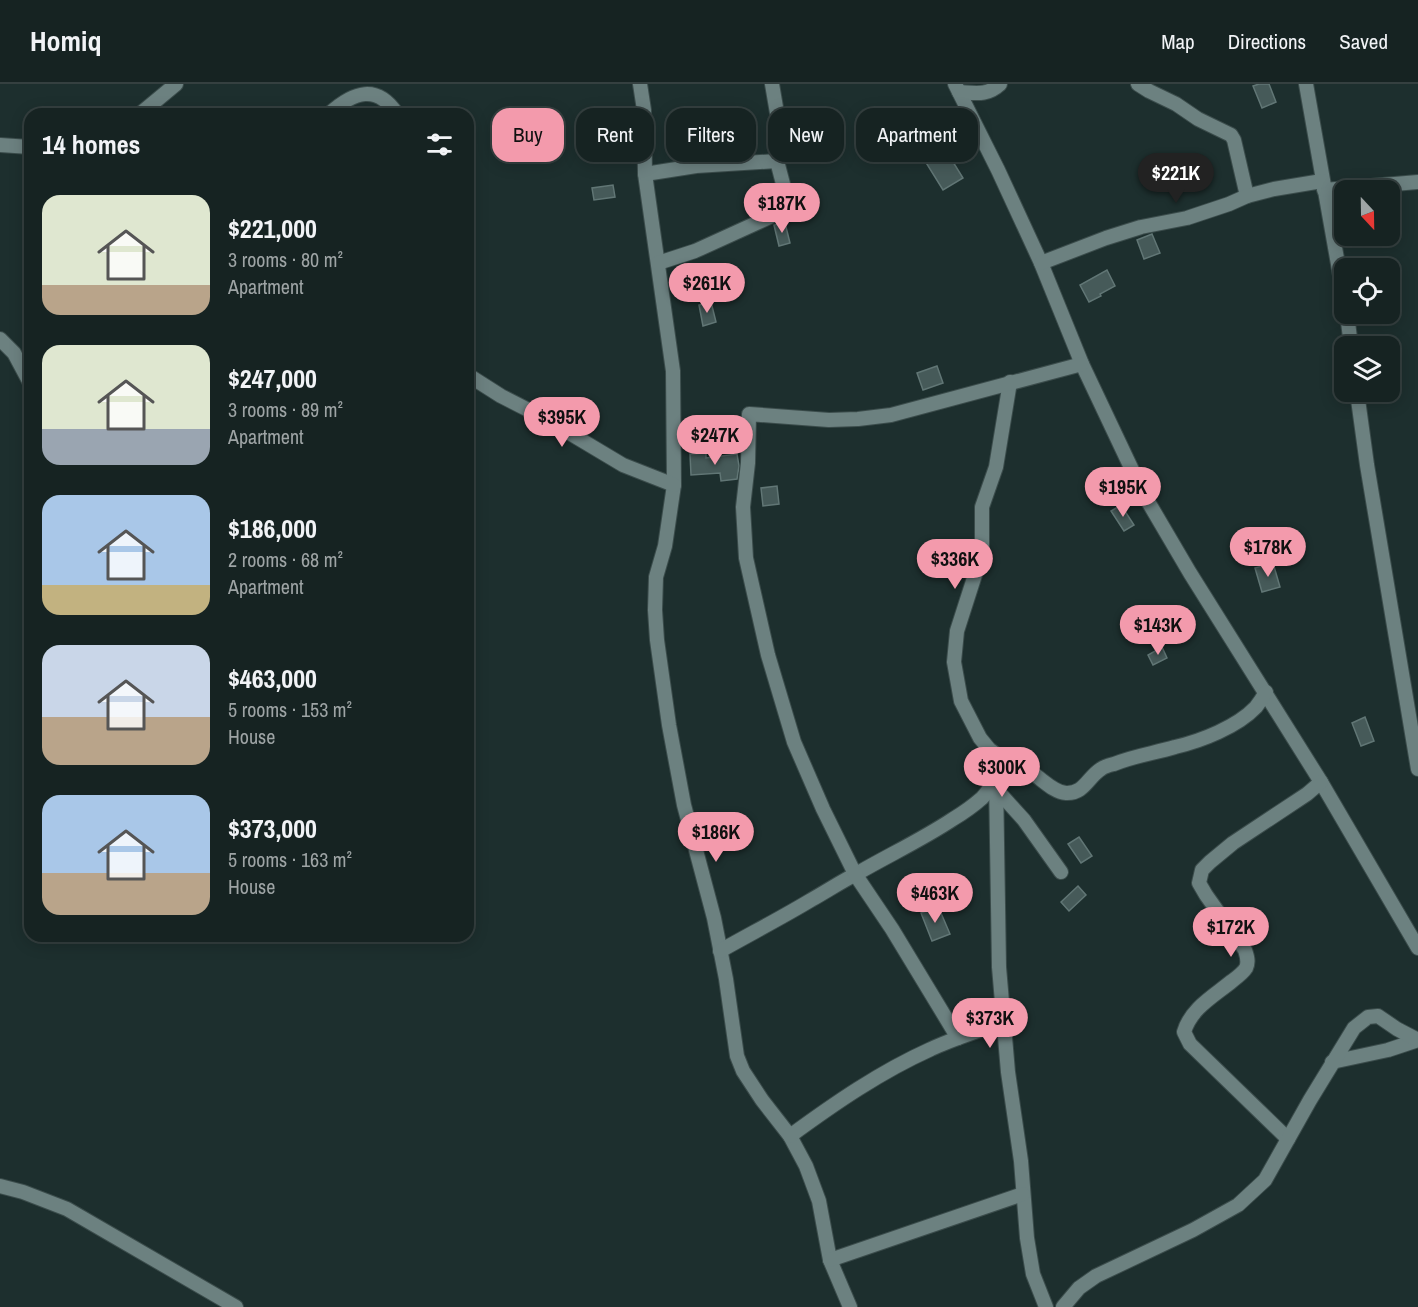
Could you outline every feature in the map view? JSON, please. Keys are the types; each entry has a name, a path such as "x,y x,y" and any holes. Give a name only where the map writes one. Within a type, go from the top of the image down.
{"street":[{"path":"640,84 644,110 645,174 673,371 674,485 665,546 656,577 655,610 669,725 684,805 714,918 726,979 737,1056 743,1071 790,1136 806,1166 819,1201 830,1260 850,1307"},
{"path":"772,84 776,108"},
{"path":"957,88 986,93 1000,84"},
{"path":"1138,84 1176,104 1198,119 1231,135 1236,146 1247,196"},
{"path":"1306,84 1336,258"},
{"path":"147,108 173,85"},
{"path":"957,88 1041,263 1082,364 1143,493 1190,573 1321,782 1418,948"},
{"path":"335,108 346,98 364,91 375,90 382,93 394,108"},
{"path":"0,145 24,147"},
{"path":"645,174 696,166 768,162"},
{"path":"658,263 695,251 785,210 788,203 777,162"},
{"path":"1041,263 1122,233 1187,218 1247,196 1274,189 1418,182"},
{"path":"0,339 14,353 24,372"},
{"path":"958,1038 892,929 855,874 794,742 768,656 746,558 743,507 748,464 749,414 829,420 891,415 1082,364"},
{"path":"474,379 623,465 674,485"},
{"path":"1010,382 996,467 982,507 982,554 957,631 954,662 961,700 980,738 990,750 1013,767 1038,776 1063,793 1075,793 1101,769 1127,759 1203,739 1226,728 1256,707 1266,692"},
{"path":"1358,402 1418,769"},
{"path":"720,951 942,826 984,797 1002,773 1013,767"},
{"path":"1288,1139 1190,1044 1184,1032 1187,1021 1202,1005 1246,968 1248,958 1245,950 1199,883 1202,870 1233,843 1307,794 1321,782"},
{"path":"996,784 1061,872"},
{"path":"996,784 999,967 1008,1072 1021,1161 1027,1238 1033,1274 1046,1307"},
{"path":"1063,1307 1079,1288 1096,1276 1193,1230 1238,1205 1265,1180 1332,1062 1354,1028 1368,1017 1378,1016 1418,1040"},
{"path":"790,1136 880,1075 931,1049 1004,1022"},
{"path":"1332,1062 1388,1050 1418,1040"},
{"path":"0,1186 67,1209 236,1307"},
{"path":"830,1260 1023,1194"}],"building":[{"path":"1269,84 1276,102 1262,108 1253,86"},
{"path":"926,162 953,162 963,178 943,190"},
{"path":"613,185 615,197 594,200 592,188"},
{"path":"785,223 790,243 779,246 774,225"},
{"path":"1152,234 1160,253 1144,259 1137,240"},
{"path":"1107,270 1115,286 1089,302 1080,285"},
{"path":"711,302 716,322 703,326 699,305"},
{"path":"937,366 943,383 923,390 917,373"},
{"path":"740,423 739,442 731,443 729,424"},
{"path":"706,453 706,458 737,454 739,466 737,479 721,481 720,473 691,475 690,454"},
{"path":"777,486 779,504 763,506 761,488"},
{"path":"1121,505 1134,525 1124,531 1111,511"},
{"path":"1273,563 1280,587 1262,592 1255,568"},
{"path":"1162,647 1167,658 1153,665 1148,655"},
{"path":"1365,717 1374,741 1361,746 1352,723"},
{"path":"1079,837 1092,856 1081,863 1068,844"},
{"path":"1078,886 1086,895 1069,911 1061,902"},
{"path":"938,906 950,934 932,941 921,913"}]}
